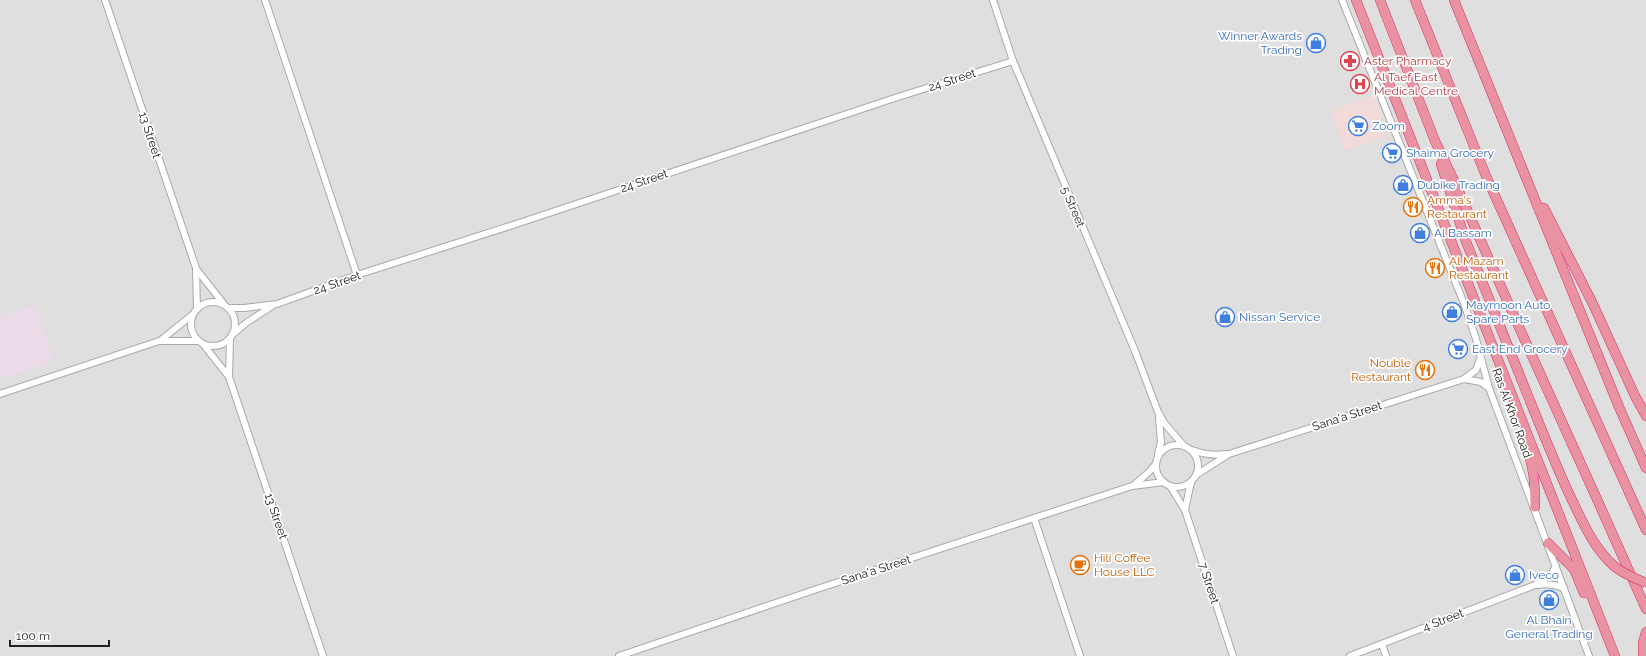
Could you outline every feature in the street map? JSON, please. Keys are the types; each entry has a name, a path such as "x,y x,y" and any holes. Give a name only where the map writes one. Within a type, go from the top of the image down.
{"highway":[{"path":"1356,0 1615,656"},
{"path":"1380,0 1435,141 1458,187 1518,325 1646,610"},
{"path":"1415,0 1486,176 1646,530"},
{"path":"1454,0 1619,407 1646,468"},
{"path":"1435,141 1465,239 1564,485 1588,534 1614,566 1630,576 1646,583"},
{"path":"1513,147 1592,302 1635,396 1646,416"},
{"path":"1492,346 1510,405 1533,467 1535,479 1535,507"},
{"path":"1548,543 1574,569 1583,592 1595,606"},
{"path":"1643,656 1643,643 1646,632"}],"street":[{"name":"13 Street","path":"105,0 196,268 197,309"},
{"path":"265,0 357,275"},
{"name":"5 Street","path":"993,0 1013,61 1135,351 1158,412 1161,427 1161,442 1158,456"},
{"name":"Ras Al Khor Road","path":"1342,0 1465,306 1476,339 1489,388 1535,507 1589,656"},
{"name":"24 Street","path":"231,337 251,320 277,304 357,275 530,220 901,96 1013,61"},
{"name":"13 Street","path":"196,268 226,306"},
{"path":"0,394 159,341 192,315 202,304 217,302 226,306 235,321 235,328 231,337 224,343 217,346 210,346 200,342 159,341"},
{"name":"24 Street","path":"226,306 244,308 277,304"},
{"path":"192,315 191,329 200,342"},
{"name":"13 Street","path":"229,377 231,337"},
{"name":"13 Street","path":"200,342 229,377 323,656"},
{"name":"Sana'a Street","path":"1196,474 1230,454 1464,379 1476,370 1481,358"},
{"path":"1464,379 1481,382 1489,388"},
{"name":"5 Street","path":"1158,412 1170,430 1184,446"},
{"path":"1185,510 1191,482 1196,474 1198,461 1190,449 1184,446 1176,444 1162,450 1158,456 1156,471 1164,482 1170,486 1181,486 1191,482"},
{"name":"Sana'a Street","path":"1190,449 1203,454 1230,454"},
{"name":"Sana'a Street","path":"1132,486 1156,464"},
{"name":"Sana'a Street","path":"619,656 817,589 1132,486 1164,482"},
{"name":"7 Street","path":"1170,486 1185,510 1233,656"},
{"path":"1034,518 1080,656"},
{"name":"4 Street","path":"1535,585 1549,575 1556,566"},
{"name":"4 Street","path":"1350,656 1535,585 1548,583 1556,584 1564,588"},
{"path":"1382,644 1386,656"}],"shaded area":[{"path":"0,0 1646,0 1646,656 0,656"},
{"path":"1374,95 1389,136 1345,150 1331,110"},
{"path":"36,305 53,357 49,364 0,379 0,316"}],"place":[{"name":"Winner Awards Trading","path":"1316,43"},
{"name":"Aster Pharmacy","path":"1350,61"},
{"name":"Al Taef East Medical Centre","path":"1360,84"},
{"name":"Zoom","path":"1358,126"},
{"name":"Shaima Grocery","path":"1392,153"},
{"name":"Dubike Trading","path":"1403,185"},
{"name":"Amma's Restaurant","path":"1413,207"},
{"name":"Al Bassam","path":"1420,233"},
{"name":"Al Mazam Restaurant","path":"1435,268"},
{"name":"Maymoon Auto Spare Parts","path":"1452,312"},
{"name":"Nissan Service","path":"1225,317"},
{"name":"East End Grocery","path":"1458,349"},
{"name":"Nouble Restaurant","path":"1425,370"},
{"name":"Hili Coffee House LLC","path":"1080,565"},
{"name":"Iveco","path":"1515,575"},
{"name":"Al Bhain General Trading","path":"1549,600"}]}
